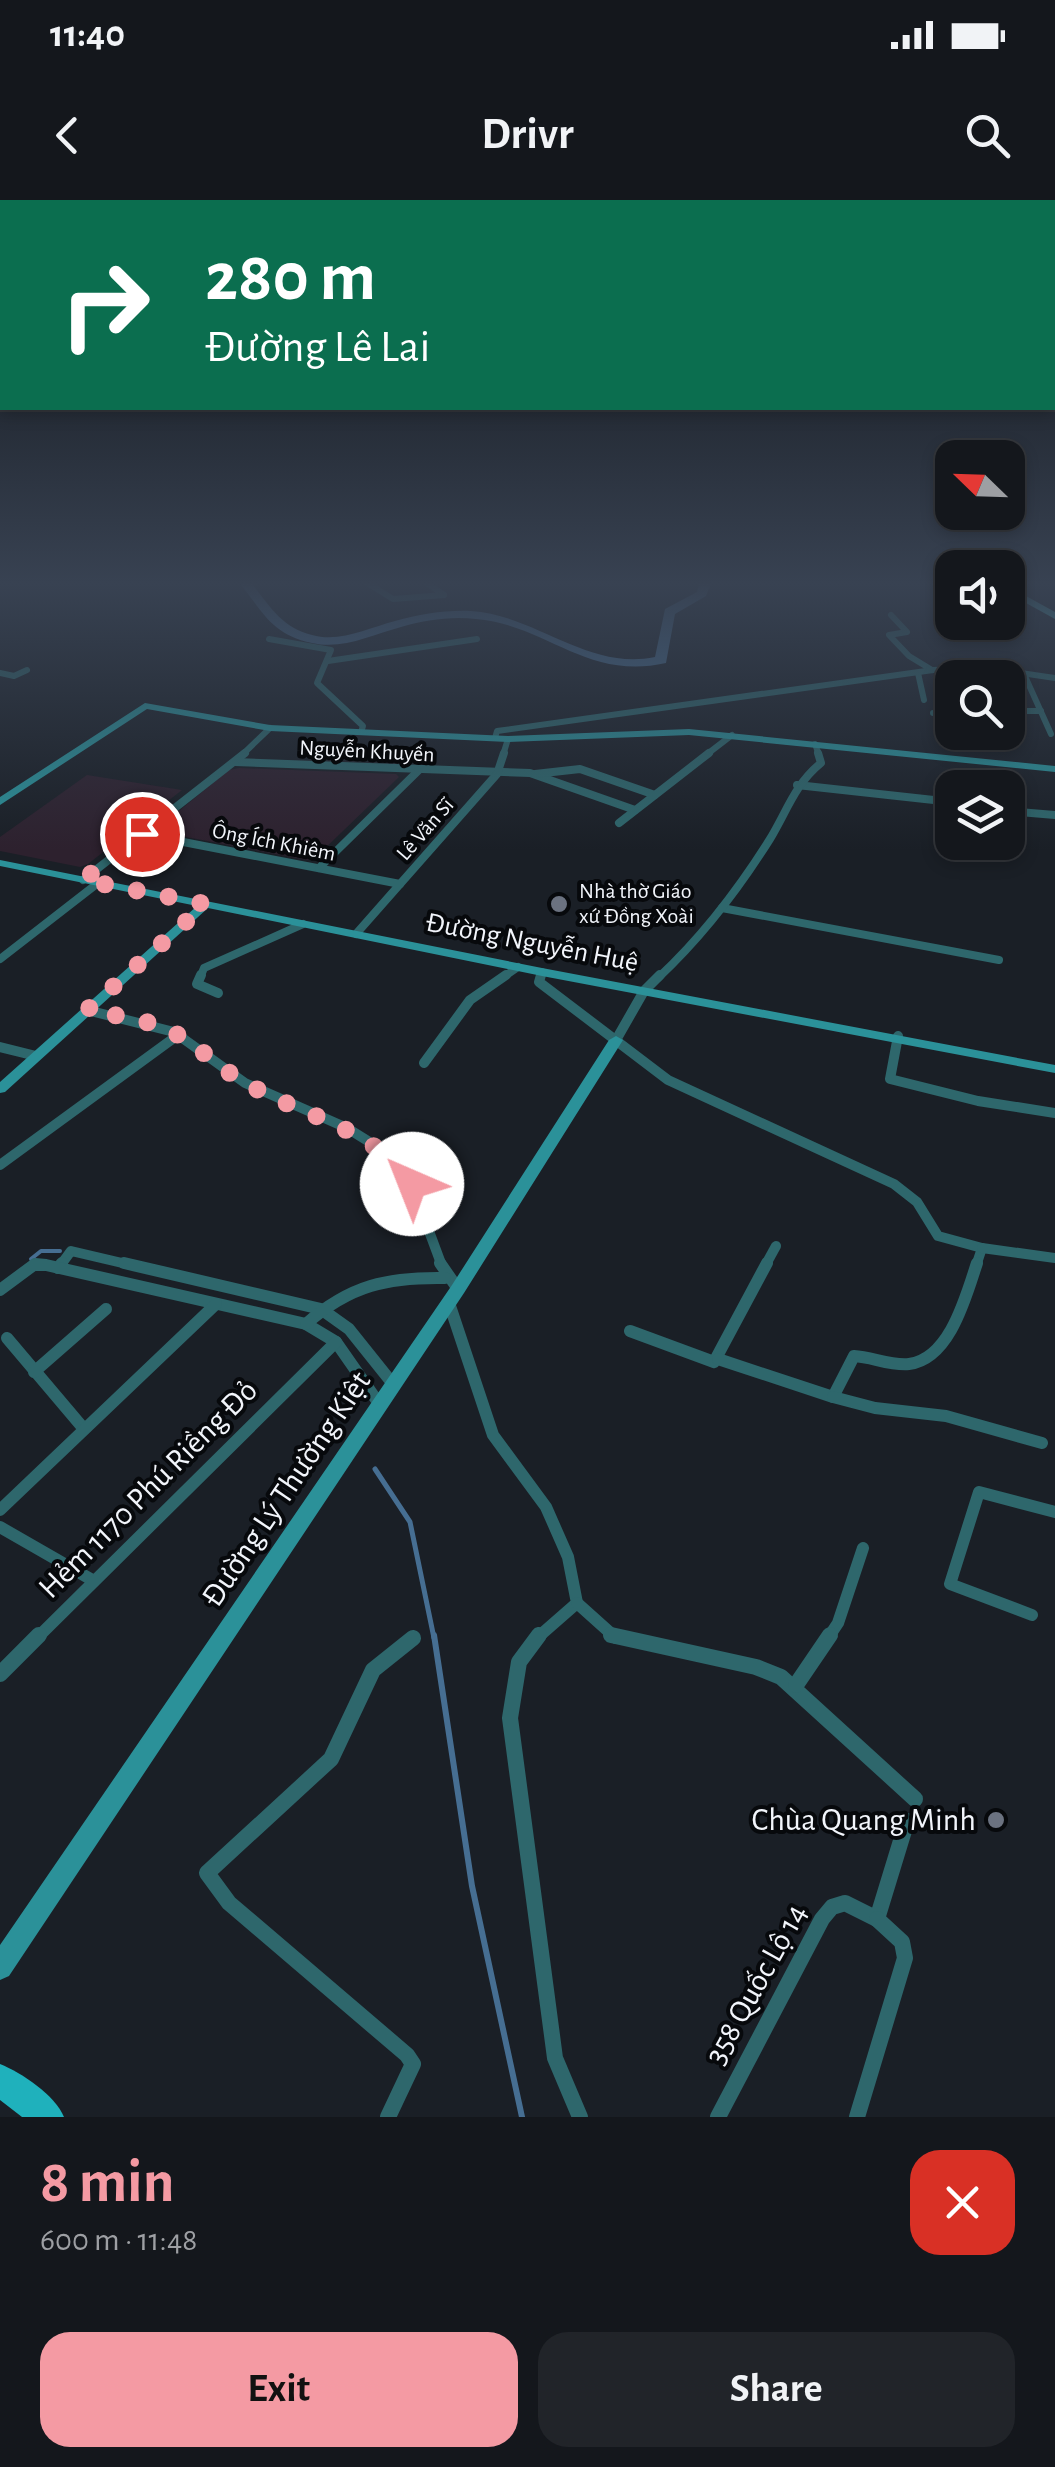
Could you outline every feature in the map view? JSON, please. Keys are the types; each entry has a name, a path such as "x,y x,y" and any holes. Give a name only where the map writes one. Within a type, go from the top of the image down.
{"main road":[{"path":"0,2080 48,2117"}],"street":[{"path":"0,673 14,676 26,670"},
{"path":"324,670 317,683 363,726 361,732"},
{"path":"496,738 498,730 931,670"},
{"path":"918,673 924,700"},
{"path":"1025,674 1055,678"},
{"path":"1025,676 1051,734"},
{"path":"2,800 145,706 270,728 508,739 664,732 732,735 1055,768"},
{"path":"1025,710 1040,710"},
{"path":"83,880 234,762 270,728"},
{"path":"619,823 732,735"},
{"name":"Lê Văn Sĩ","path":"356,934 497,774 508,739"},
{"path":"616,1040 644,990 696,942 771,837 798,785 821,764 816,744"},
{"name":"Nguyễn Khuyến","path":"234,762 497,774 535,774 551,766 571,767 656,795"},
{"path":"319,868 418,771"},
{"path":"535,774 635,810"},
{"path":"798,785 935,800"},
{"path":"1025,812 1055,815"},
{"name":"Ông Ích Khiêm","path":"142,834 400,884"},
{"name":"Đường Nguyễn Huệ","path":"0,863 542,972 898,1036 1055,1069"},
{"path":"0,960 98,883"},
{"path":"0,1088 206,904"},
{"path":"722,908 999,960"},
{"path":"218,994 197,984 204,968 304,924"},
{"path":"424,1063 470,1000 518,967"},
{"path":"542,972 539,982 668,1080 894,1184 917,1202 938,1236 982,1248 1055,1258"},
{"path":"87,1010 138,1020 178,1034 247,1084 360,1137 400,1165 438,1246 492,1435 546,1508 568,1556 576,1603 614,1637 756,1667 796,1686 914,1799"},
{"path":"0,1165 178,1034"},
{"path":"898,1036 890,1076 893,1080 1055,1113"},
{"name":"Đường Lý Thường Kiệt","path":"0,1967 380,1405 616,1040"},
{"path":"0,1047 36,1056"},
{"path":"630,1331 710,1363 718,1359 776,1246"},
{"path":"833,1397 854,1356 909,1364 934,1352 948,1330 982,1248"},
{"path":"58,1268 72,1252 322,1309 349,1329 393,1384"},
{"path":"0,1290 34,1264 306,1324 336,1342 380,1405"},
{"path":"306,1324 322,1309 369,1280 451,1290"},
{"path":"0,1510 216,1304"},
{"path":"34,1372 106,1309"},
{"path":"7,1338 84,1429"},
{"name":"Hẻm 1170 Phú Riềng Đỏ","path":"0,1674 336,1342"},
{"path":"718,1359 874,1408 946,1416 1042,1444"},
{"path":"1032,1615 950,1584 980,1492 1055,1512"},
{"path":"0,1526 94,1581"},
{"path":"796,1686 838,1623 863,1548"},
{"path":"576,1603 521,1655 512,1670 510,1718 554,2058 580,2117"},
{"path":"388,2117 411,2073 413,2064 407,2054 229,1903 208,1873 332,1758 351,1724 367,1678 391,1648 413,1638"},
{"path":"857,2117 905,1958 902,1942 877,1919 908,1821"},
{"name":"358 Quốc Lộ 14","path":"718,2117 822,1919 832,1907 845,1903 877,1919"}],"shaded area":[{"path":"229,770 399,777 316,857 307,860 160,832 158,828"},
{"path":"87,775 182,790 80,867 0,851 0,837"}],"waterway":[{"path":"31,1259 41,1251 60,1251"},
{"path":"375,1469 410,1522 434,1638"},
{"path":"434,1635 472,1886 522,2117"}],"place":[{"name":"Nhà thờ Giáo xứ Đồng Xoài","path":"559,904"},
{"name":"Chùa Quang Minh","path":"996,1820"}],"route":[{"path":"142,834 83,880 206,904 87,1010 138,1020 178,1034 247,1084 373,1144 400,1165 412,1184"}]}
